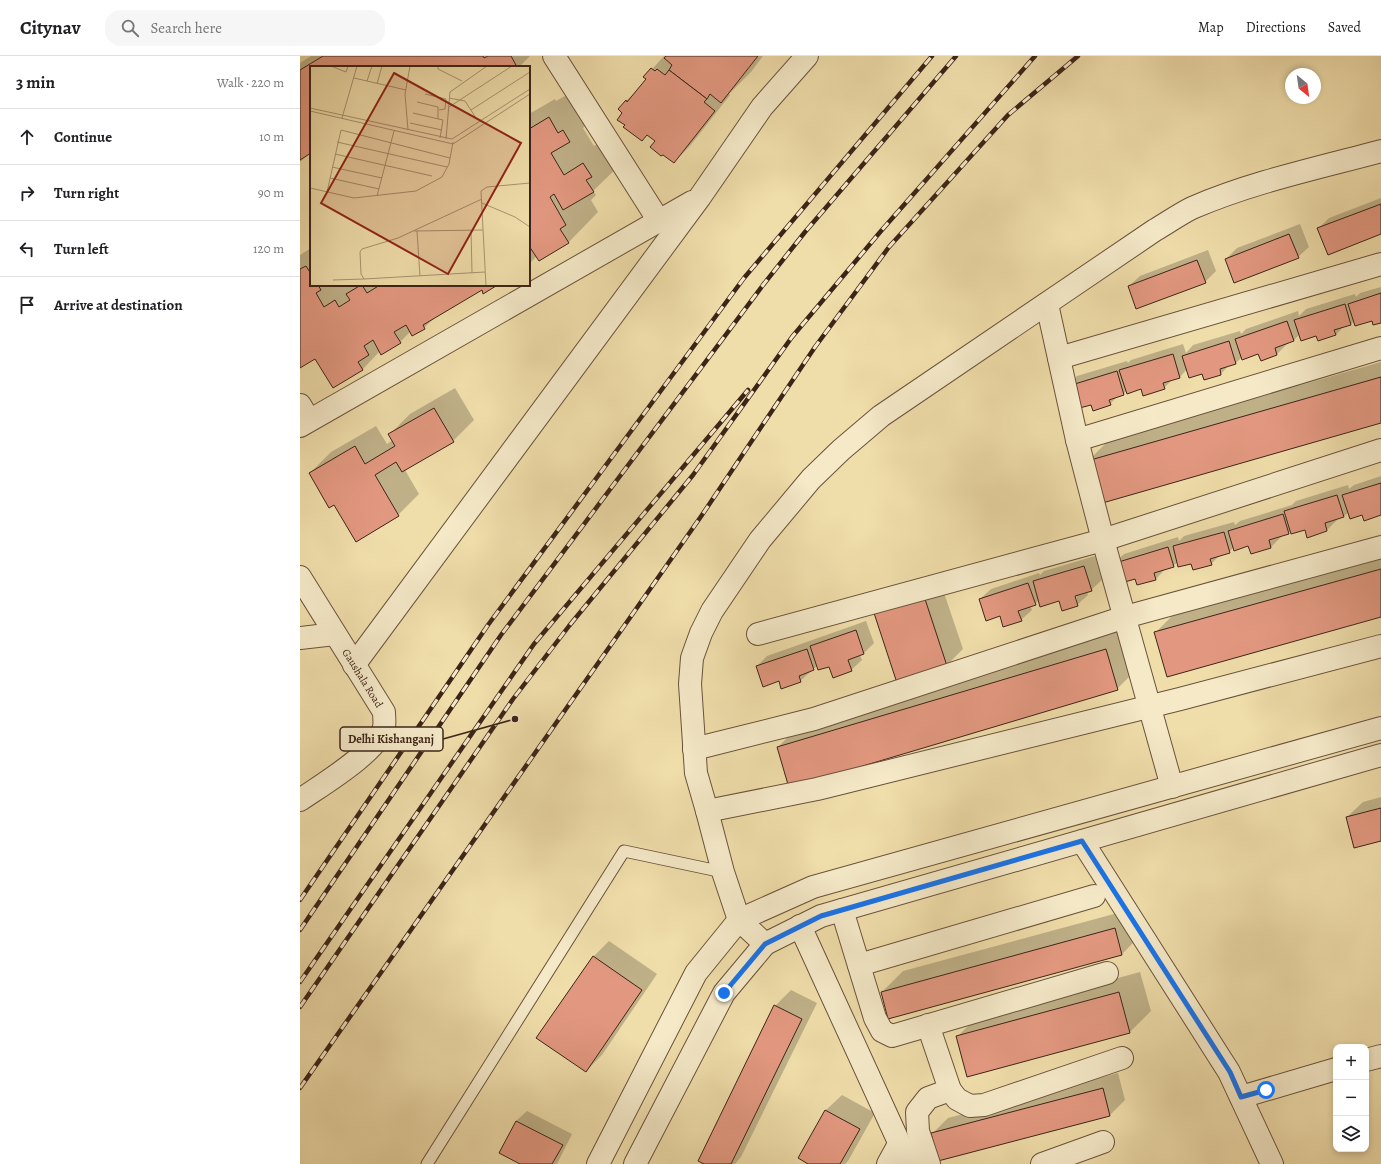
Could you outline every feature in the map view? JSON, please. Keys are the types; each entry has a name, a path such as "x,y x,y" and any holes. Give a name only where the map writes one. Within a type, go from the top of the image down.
{"street":[{"path":"554,56 659,221"},
{"path":"354,665 700,197 762,107 807,56"},
{"path":"765,944 739,920 723,872 696,773 690,684 692,658 700,633 712,611 760,540 811,479 841,450 881,416 1156,230 1191,209 1258,184 1381,151"},
{"path":"303,417 700,197"},
{"path":"1059,358 1381,264"},
{"path":"1047,304 1077,440 1103,540 1172,787"},
{"path":"1077,440 1381,348"},
{"path":"758,634 1103,540 1381,450"},
{"path":"694,748 814,719 1125,617 1381,547"},
{"name":"Gaushala Road","path":"300,577 384,712 384,727 377,741 363,756 300,800"},
{"path":"300,638 335,634"},
{"path":"707,811 817,789 1149,707 1381,646"},
{"path":"598,1164 696,974 739,920 813,888 1381,728"},
{"path":"635,1164 724,993 765,944 821,916 1381,755"},
{"path":"1082,841 1230,1072 1272,1164"},
{"path":"859,965 1094,896"},
{"path":"842,910 875,1018 882,1031 892,1036 1107,973"},
{"path":"800,926 909,1164"},
{"path":"928,1025 950,1090 957,1099 970,1106 984,1105 1122,1058"},
{"path":"1369,1059 1381,1056"},
{"path":"1241,1097 1333,1070"},
{"path":"929,1164 918,1131 917,1112 928,1098 950,1090"},
{"path":"1042,1164 1078,1158 1103,1142"},
{"path":"888,1164 899,1144"}],"lane":[{"path":"427,1164 624,851 723,872"}],"building":[{"path":"323,56 483,56 484,58 488,56 511,56 516,66 310,66 310,154 300,160 300,70"},
{"path":"666,56 758,56 721,103 710,94 707,99 669,70 672,65 664,58"},
{"path":"651,68 655,71 657,69 665,75 669,70 707,99 704,102 715,111 674,163 663,155 661,156 650,147 655,141 647,135 642,141 623,127 625,125 617,120 622,113 618,109 626,100 627,102 646,79 643,77"},
{"path":"549,117 558,133 563,130 570,142 551,153 564,175 583,163 592,177 586,180 594,192 563,210 554,194 550,197 566,225 560,229 569,243 539,261 530,248 530,128"},
{"path":"1381,204 1381,234 1328,255 1317,228"},
{"path":"1289,234 1299,258 1234,283 1225,259"},
{"path":"1197,260 1206,283 1136,309 1128,286"},
{"path":"306,266 310,272 310,286 319,286 321,290 316,293 324,307 335,300 339,307 350,300 346,294 359,286 363,286 367,293 378,286 496,286 483,294 482,290 423,325 425,329 412,336 406,325 394,332 401,343 381,355 373,340 364,346 369,355 358,362 363,370 333,388 315,359 300,368 300,269"},
{"path":"1381,293 1381,323 1373,325 1372,321 1355,326 1348,304"},
{"path":"1345,304 1351,325 1334,330 1336,335 1318,341 1316,336 1301,341 1294,320"},
{"path":"1287,321 1294,341 1275,348 1277,355 1261,361 1258,354 1242,360 1235,339"},
{"path":"1229,341 1236,364 1220,369 1221,375 1204,380 1202,374 1189,378 1182,356"},
{"path":"1173,354 1180,378 1163,383 1165,389 1143,396 1141,389 1127,394 1119,370"},
{"path":"1117,371 1124,395 1109,400 1111,405 1093,411 1091,405 1072,410 1065,387"},
{"path":"1381,377 1381,423 1099,504 1087,461"},
{"path":"434,408 454,442 402,472 396,462 375,475 399,516 356,542 334,505 329,508 309,473 355,446 365,464 395,446 388,434"},
{"path":"1381,483 1381,515 1364,521 1362,515 1350,519 1342,495"},
{"path":"1337,495 1344,517 1325,523 1327,531 1307,538 1305,530 1291,534 1284,511"},
{"path":"1283,514 1289,534 1269,540 1271,548 1251,554 1248,546 1234,551 1228,531"},
{"path":"1224,532 1230,553 1210,559 1212,565 1193,570 1191,564 1178,567 1173,546"},
{"path":"1168,547 1174,567 1154,573 1156,580 1137,585 1135,579 1118,584 1112,564"},
{"path":"1084,566 1092,591 1075,596 1078,606 1062,611 1059,601 1040,607 1033,581"},
{"path":"1381,569 1381,617 1167,677 1154,632"},
{"path":"1028,583 1036,605 1018,611 1022,621 1003,627 1000,616 986,621 979,599"},
{"path":"924,596 947,666 897,683 874,613"},
{"path":"856,630 864,654 848,660 852,671 833,678 829,667 818,670 810,646"},
{"path":"807,649 814,670 799,676 801,682 781,689 779,681 763,687 756,666"},
{"path":"1106,649 1118,690 789,788 777,747"},
{"path":"1381,808 1381,841 1354,848 1346,817"},
{"path":"1115,928 1122,955 888,1019 881,992"},
{"path":"593,956 642,990 586,1072 536,1038"},
{"path":"1119,992 1130,1033 967,1077 956,1036"},
{"path":"774,1005 802,1019 731,1164 704,1164 698,1161"},
{"path":"1103,1088 1110,1116 938,1161 931,1133"},
{"path":"825,1110 860,1129 840,1164 808,1164 798,1158"},
{"path":"516,1121 563,1145 552,1164 520,1164 499,1153"}],"railway":[{"path":"300,900 488,625 744,278 932,56"},
{"path":"300,930 501,635 763,285 805,232 956,56"},
{"path":"300,1007 513,699 569,626 693,475 792,337 881,231 1035,56"},
{"path":"300,1088 702,515 815,347 889,247 1008,115 1078,56"},
{"path":"300,982 534,644 748,390"}],"place":[{"name":"Delhi Kishanganj","path":"515,719"}],"route":[{"path":"724,993 765,944 821,916 1082,841 1230,1072 1241,1097 1266,1090"}]}
